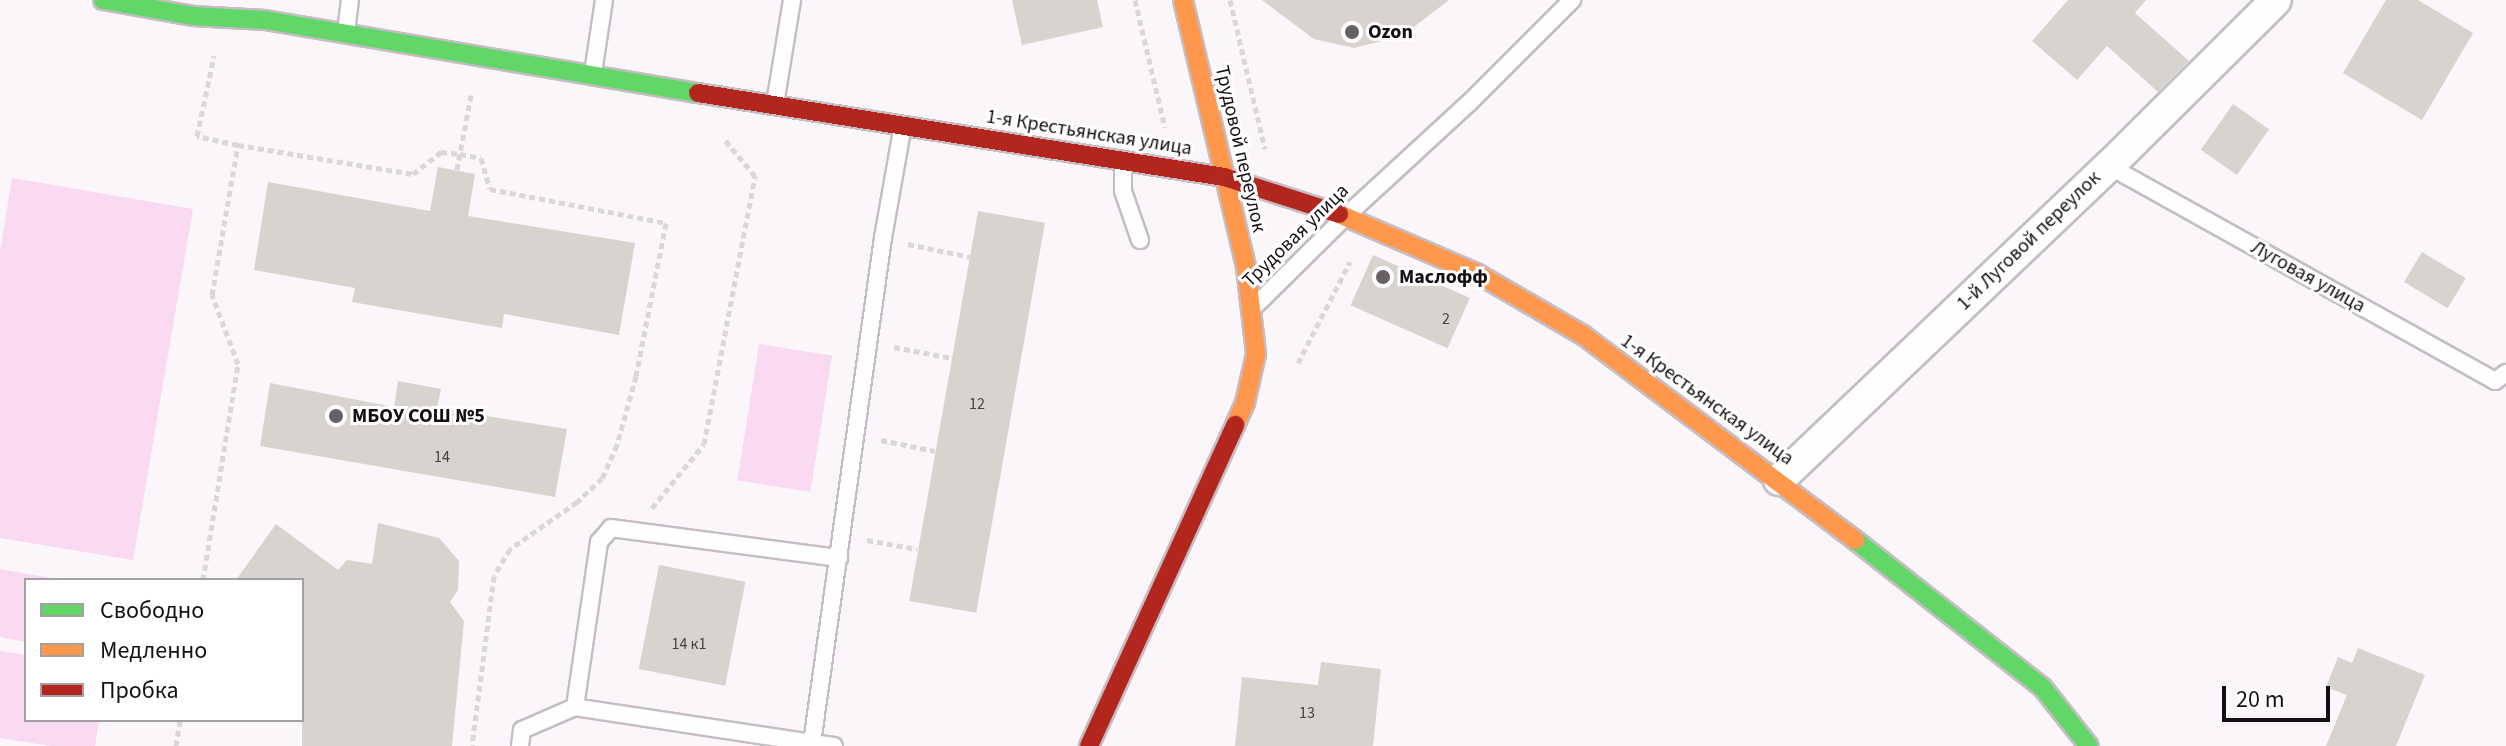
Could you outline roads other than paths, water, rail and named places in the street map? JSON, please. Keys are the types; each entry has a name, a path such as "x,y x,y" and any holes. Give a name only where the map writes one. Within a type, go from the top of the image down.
{"street":[{"name":"1-я Крестьянская улица","path":"103,0 193,16 265,20 593,73 902,128 1174,168 1224,177 1346,216 1478,274 1583,335 1779,480 2042,687 2089,746"},
{"name":"Трудовой переулок","path":"1183,0 1253,308"},
{"name":"1-й Луговой переулок","path":"1779,480 2109,166 2276,0"},
{"name":"Трудовая улица","path":"1089,746 1245,403 1256,354 1253,308"}],"lane":[{"path":"265,20 266,0"},
{"path":"346,33 350,0"},
{"path":"593,73 604,0"},
{"path":"775,106 792,0"},
{"name":"Трудовая улица","path":"1253,308 1346,216 1469,103 1572,0"},
{"path":"811,744 883,238 902,128"},
{"path":"1123,160 1123,191 1140,240"},
{"name":"Луговая улица","path":"2109,166 2495,381 2506,373"},
{"path":"575,707 599,542 611,528 839,558"},
{"path":"520,746 522,730 575,707 834,746"}],"place":[{"name":"Ozon","path":"1352,32"},
{"name":"Маслофф","path":"1383,277"},
{"name":"МБОУ СОШ №5","path":"336,416"}]}
